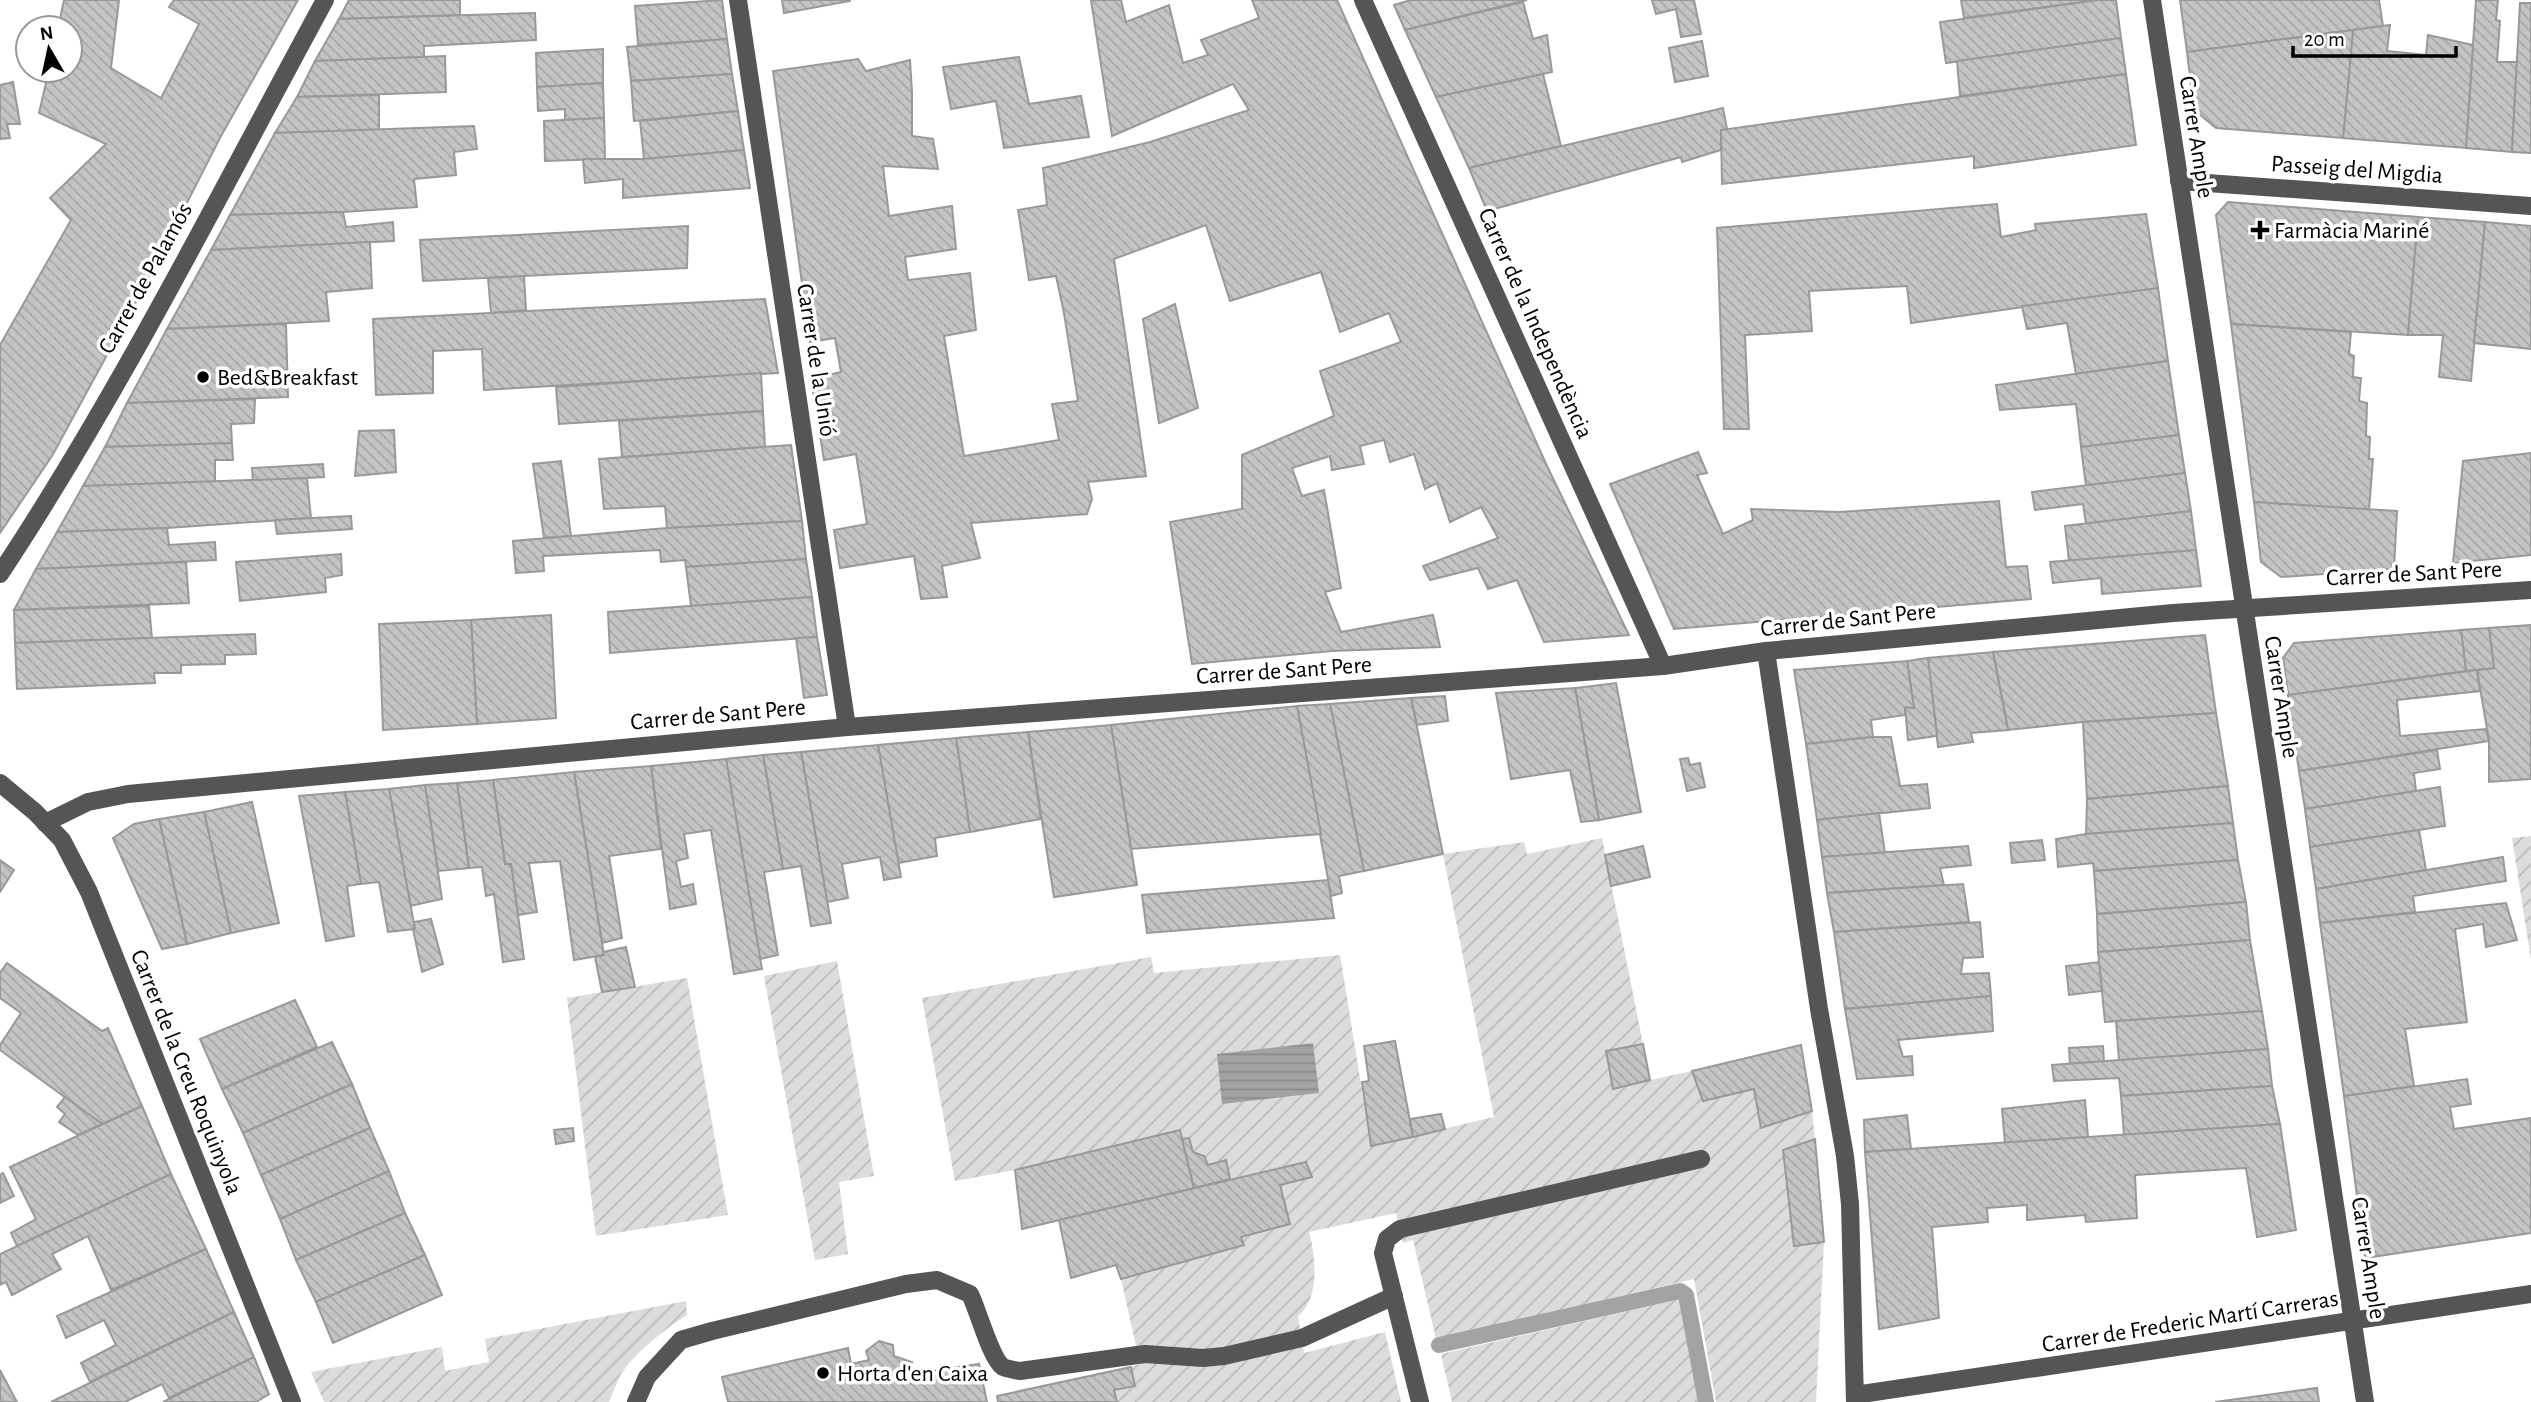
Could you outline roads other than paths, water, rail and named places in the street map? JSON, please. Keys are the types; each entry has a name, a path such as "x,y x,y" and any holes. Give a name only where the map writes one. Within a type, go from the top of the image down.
{"street":[{"name":"Carrer de Palamós","path":"0,574 45,507 134,351 325,0"},
{"name":"Carrer de la Unió","path":"738,0 847,727"},
{"name":"Carrer de la Independència","path":"1363,0 1663,666"},
{"name":"Carrer Ample","path":"2152,0 2365,1402"},
{"name":"Passeig del Migdia","path":"2179,181 2531,206"},
{"name":"Carrer de Sant Pere","path":"45,823 88,802 128,794 847,727 1663,666 1766,651 2243,607 2531,590"},
{"path":"1766,651 1819,1009 1845,1156 1850,1204 1855,1399"},
{"name":"Carrer de la Creu Roquinyola","path":"0,783 62,840 89,892 292,1402"},
{"path":"1420,1402 1383,1253 1387,1239 1400,1229 1701,1159"},
{"path":"636,1402 647,1377 681,1340 906,1284 937,1280 970,1294 993,1354 1004,1367 1020,1371 1145,1354 1224,1356 1302,1338 1394,1296"},
{"name":"Carrer de Frederic Martí Carreras","path":"1855,1399 2531,1294"}],"waterway":[{"path":"1439,1345 1680,1291 1686,1295 1706,1402"}],"place":[{"name":"Farmàcia Mariné","path":"2260,230"},
{"name":"Bed&Breakfast","path":"203,377"},
{"name":"Horta d'en Caixa","path":"823,1373"}]}
